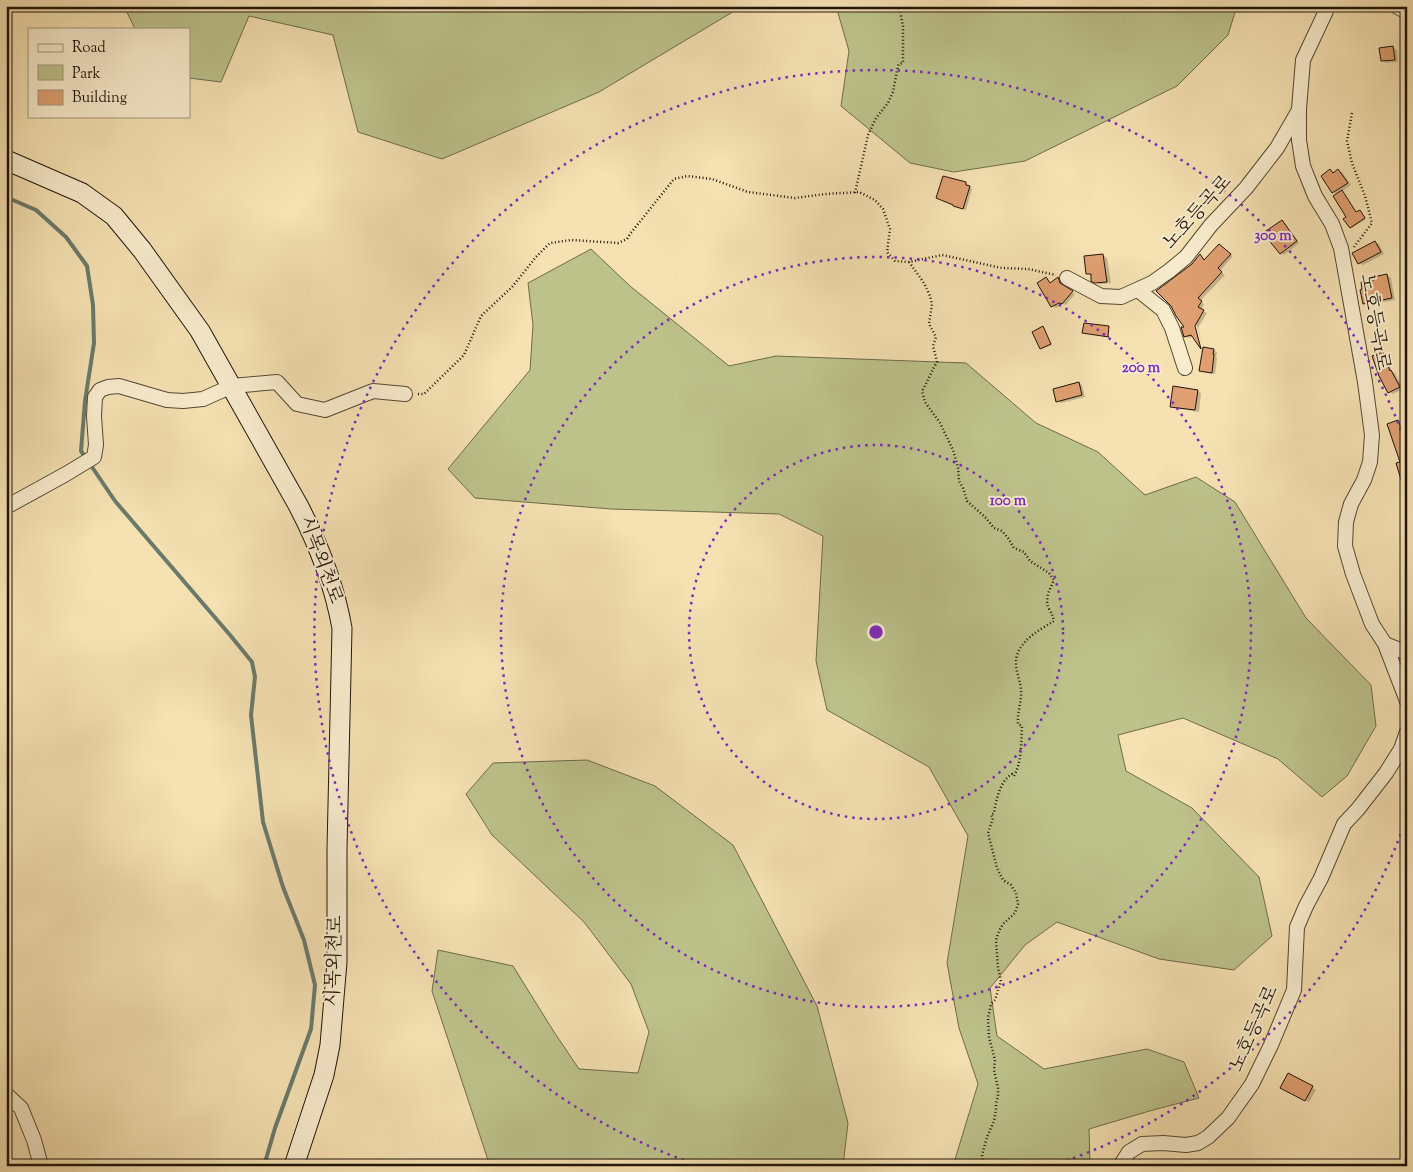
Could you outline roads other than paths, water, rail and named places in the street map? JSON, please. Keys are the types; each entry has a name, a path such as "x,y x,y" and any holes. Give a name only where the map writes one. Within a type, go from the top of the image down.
{"street":[{"name":"노호등곡1로","path":"1326,6 1326,11 1303,60 1299,109 1299,140 1304,166 1315,196 1332,224 1342,248 1365,382 1372,435 1370,462 1364,480 1351,504 1346,522 1345,546 1353,574 1372,624 1385,644"},
{"path":"1396,6 1407,12"},
{"name":"노호등곡로","path":"1067,278 1101,296 1121,297 1152,283 1186,257 1246,188 1277,148 1299,109"},
{"name":"시목외천로","path":"6,160 82,192 114,216 142,250 200,330 232,386 312,532 326,566 337,601 342,628 337,849 337,962 330,1046 324,1075 294,1166"},
{"path":"1138,290 1163,310 1172,328 1185,368"},
{"path":"6,507 80,466 94,456 96,445 95,397 100,390 108,387 119,386 167,400 183,401 203,399 232,386 277,382 297,404 325,410 373,391 405,394"},
{"path":"1385,644 1407,654"},
{"path":"1385,644 1407,701"},
{"name":"노호등곡로","path":"1120,1166 1129,1152 1142,1144 1186,1145 1198,1143 1208,1137 1228,1118 1252,1084 1294,990 1297,926 1322,878 1344,824 1386,773 1401,749 1407,732"},
{"path":"6,1094 21,1108 34,1140 41,1166"}],"waterway":[{"path":"6,197 36,210 66,237 87,266 93,305 94,343 85,401 81,451 86,458"},
{"path":"90,464 115,501 252,662 255,677 251,715 263,822 283,887 304,940 315,985 311,1029 275,1128 264,1166"}]}
